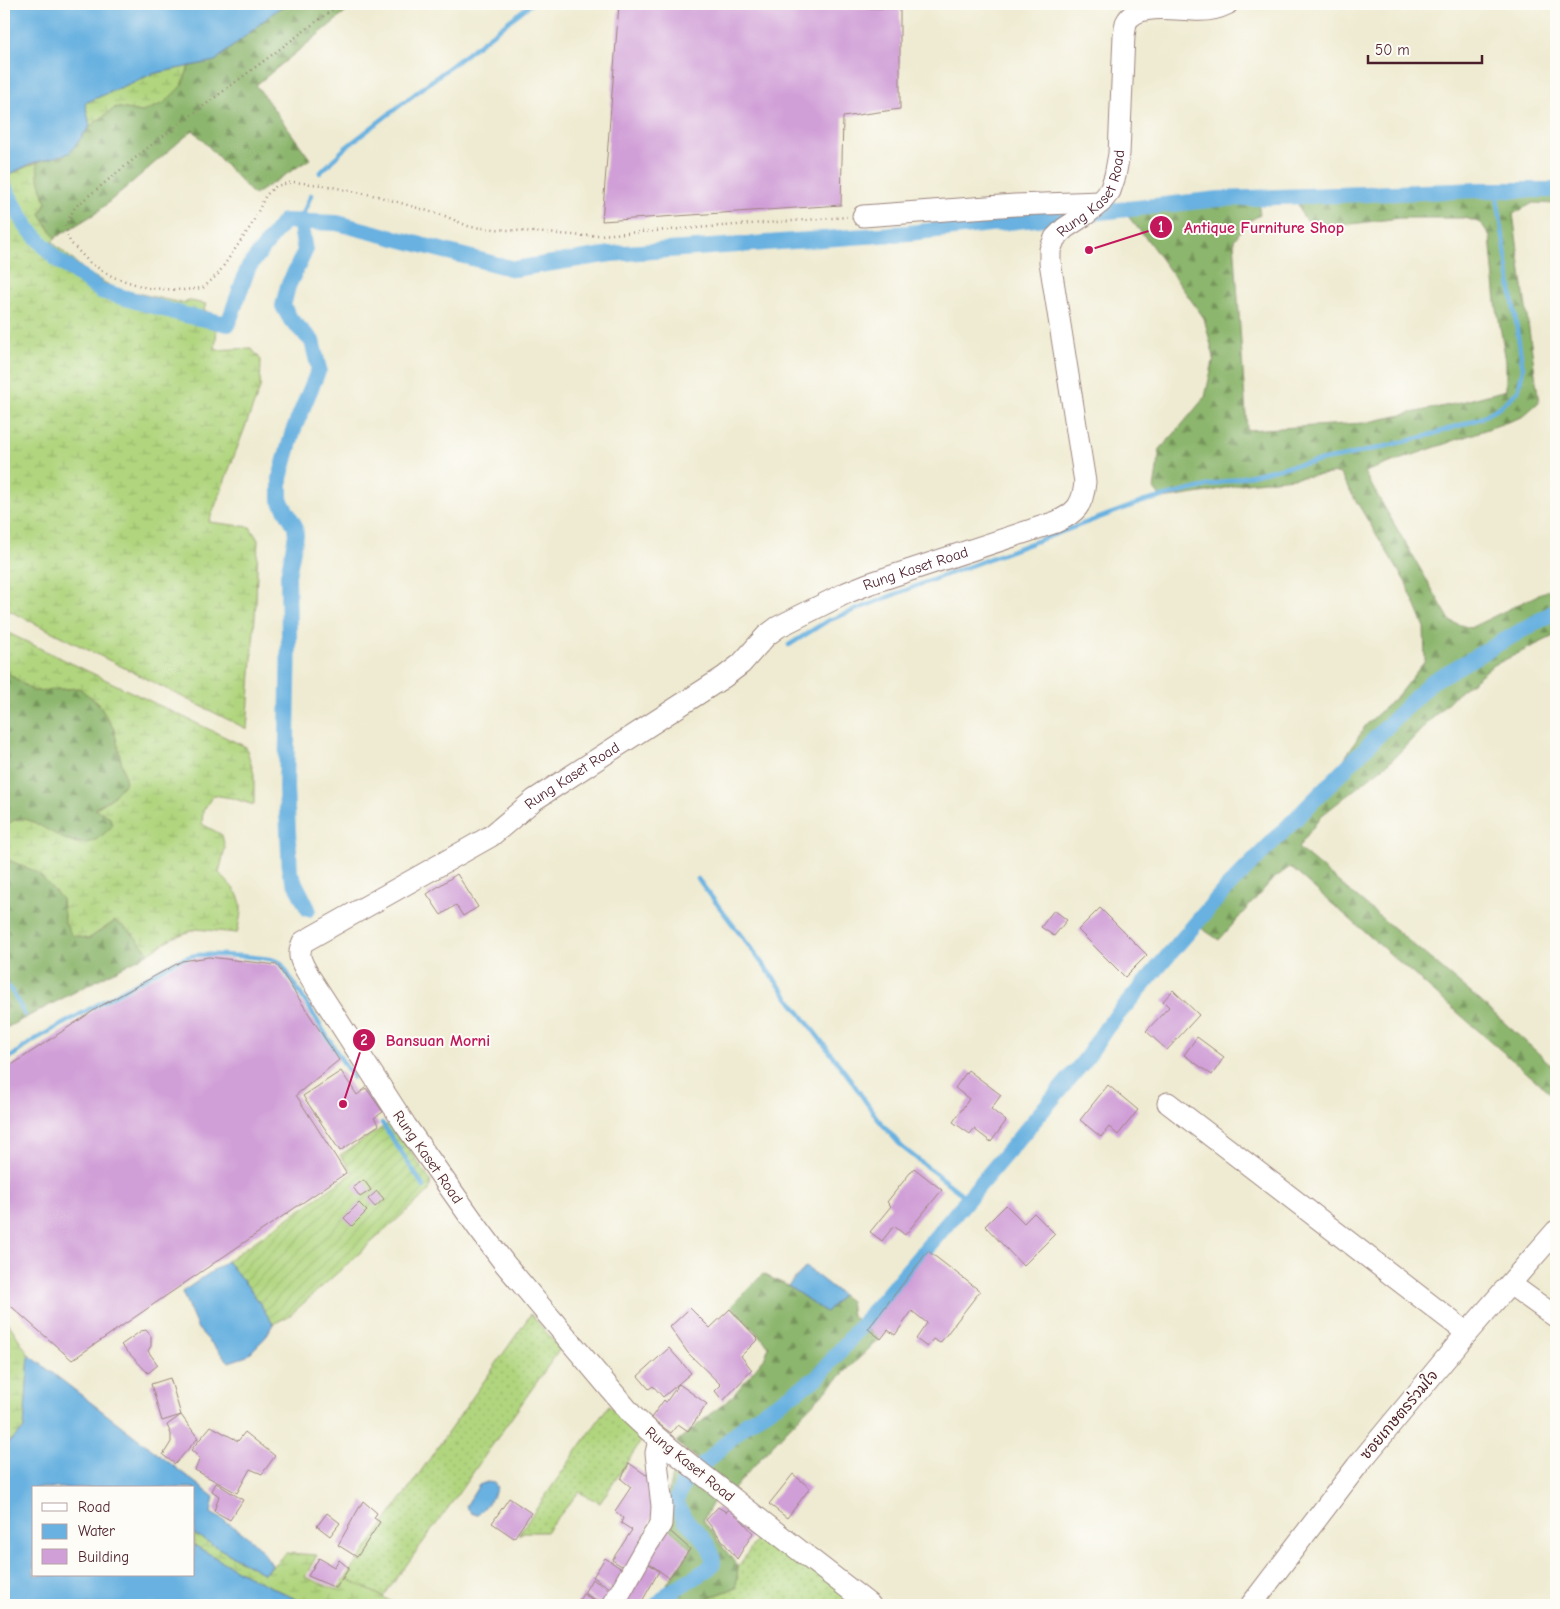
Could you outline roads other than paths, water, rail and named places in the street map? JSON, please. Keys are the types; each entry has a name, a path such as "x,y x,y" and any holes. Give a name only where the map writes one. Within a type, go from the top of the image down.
{"street":[{"name":"Rung Kaset Road","path":"870,1605 706,1478 633,1416 505,1264 478,1228 406,1126 309,976 300,958 300,949 303,942 491,836 534,800 724,677 740,664 766,636 778,627 868,584 1070,516 1084,496 1085,482 1050,262 1050,250 1056,238 1065,228 1101,202 1110,191 1115,176 1119,154 1126,22 1134,14 1145,10 1161,8 1194,10 1220,8 1227,4"},
{"path":"864,216 1035,204 1101,202"},
{"path":"1168,1103 1467,1333"},
{"name":"ซอยเกษตรร่วมใจ","path":"1251,1605 1357,1466 1467,1333 1556,1231"},
{"path":"1510,1284 1556,1317"},
{"path":"612,1605 661,1524 662,1506 656,1453 659,1440"}],"water":[{"path":"4,4 284,4 215,61 152,74 85,103 90,126 69,153 32,163 4,177"},
{"path":"227,1261 253,1293 273,1324 265,1338 247,1356 229,1362 198,1329 182,1292"},
{"path":"806,1267 842,1295 826,1312 788,1286"},
{"path":"29,1355 214,1497 211,1513 253,1541 272,1565 264,1574 195,1535 195,1486 32,1486 32,1576 195,1576 195,1546 240,1572 308,1605 4,1605 4,1444 6,1445 24,1429"},
{"path":"487,1482 494,1483 497,1487 494,1495 477,1515 471,1513 466,1506 479,1485"}],"waterway":[{"path":"320,173 345,148 531,4"},
{"path":"4,187 27,227 56,259 101,291 185,315 228,324 248,268 284,221 337,223 514,269 611,254 909,233 1219,199 1481,190 1556,190"},
{"path":"789,645 827,621 1142,502 1280,468 1346,456 1427,436 1479,419 1501,406 1518,391 1523,369 1496,190"},
{"path":"300,221 311,195"},
{"path":"300,221 305,251 288,286 283,306 291,320 312,341 319,369 293,431 280,478 280,500 295,526 296,535 288,575 289,635 286,788 290,873 308,909"},
{"path":"657,1605 670,1592 705,1571 713,1564 711,1551 684,1517 676,1501 683,1484 747,1423 817,1378 1085,1060 1107,1027 1221,894 1431,682 1556,611"},
{"path":"698,879 848,1076 877,1118 902,1147 968,1199"},
{"path":"4,1062 34,1040 174,962 197,955 228,955 255,957 281,963 353,1078"},
{"path":"4,982 13,993 25,1015"},
{"path":"382,1123 424,1187"}],"place":[{"name":"Antique Furniture Shop","path":"1089,250"},
{"name":"Bansuan Morni","path":"343,1104"}]}
